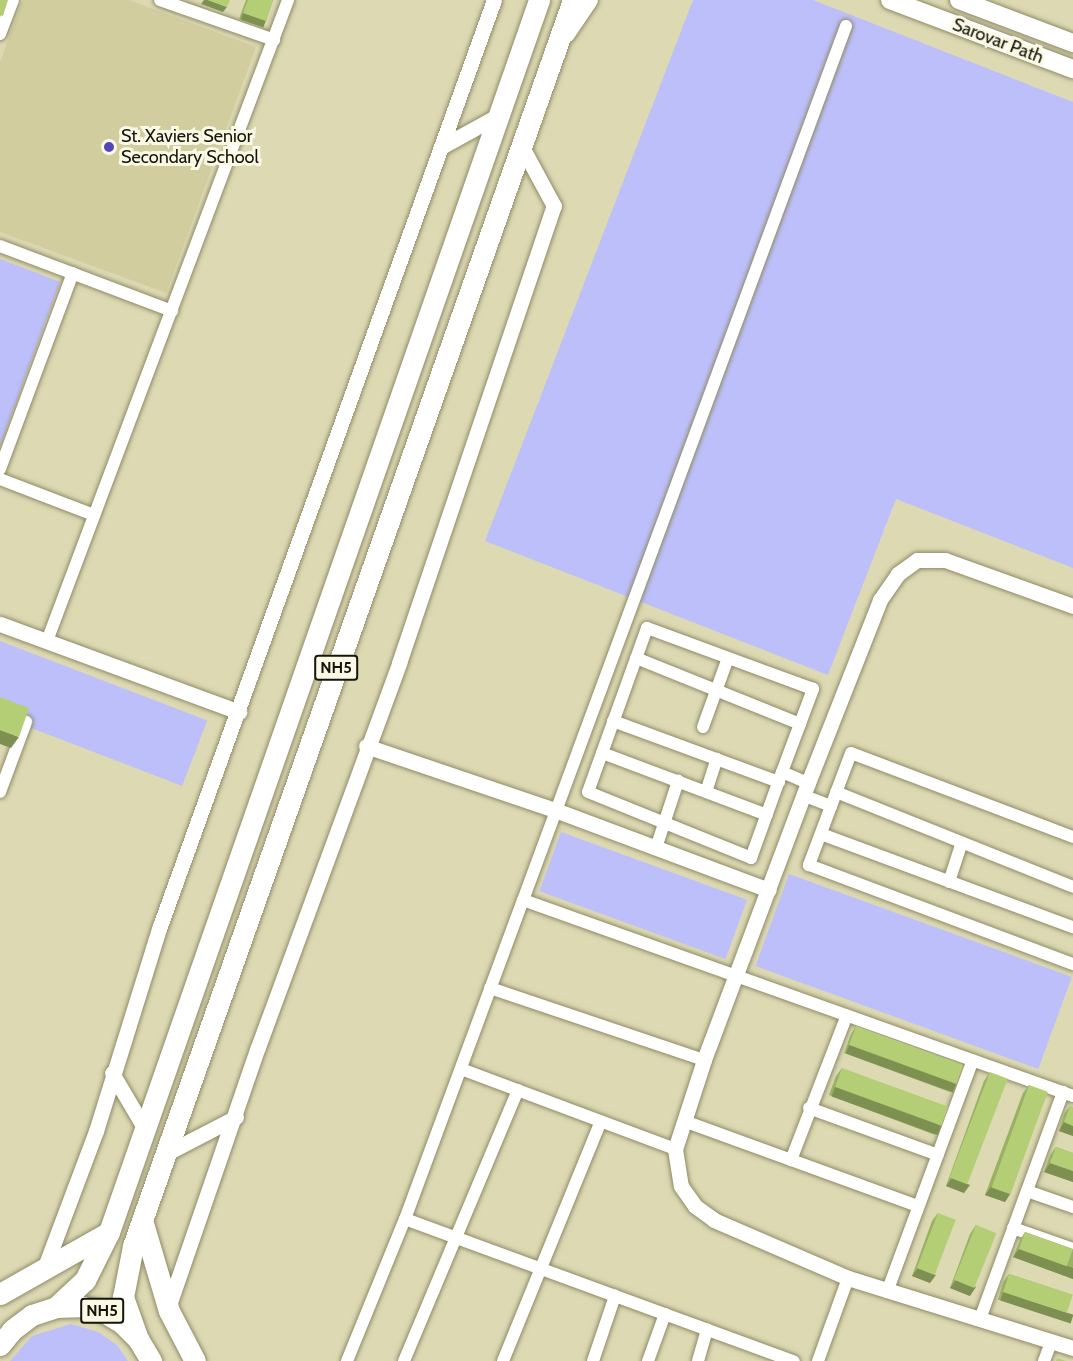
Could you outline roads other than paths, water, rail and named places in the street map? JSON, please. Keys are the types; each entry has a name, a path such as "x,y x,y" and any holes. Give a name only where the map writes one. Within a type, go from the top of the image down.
{"highway":[{"name":"NH5","path":"56,1307 85,1280 109,1232 539,0"},
{"name":"NH5","path":"151,1361 138,1339 123,1297 142,1220 523,149 573,0"},
{"path":"142,1220 168,1308 195,1361"},
{"path":"0,1294 43,1273 109,1232"},
{"name":"NH5","path":"4,1335 32,1315 56,1307 79,1306 102,1311 122,1323 138,1339"}],"main road":[{"path":"527,35 531,0"},
{"path":"558,46 589,0"},
{"name":"Sarovar Path","path":"890,0 1073,69"},
{"path":"959,0 1073,43"}],"street":[{"path":"0,34 13,0"},
{"path":"160,0 190,5 274,40"},
{"path":"46,641 288,0"},
{"path":"43,1273 96,1131 112,1073 160,926 494,0"},
{"path":"348,1361 405,1219 461,1069 846,26"},
{"path":"441,147 499,115"},
{"path":"168,1308 366,746 399,663 554,206 523,149"},
{"path":"0,246 172,311"},
{"path":"0,469 73,273"},
{"path":"0,479 94,515"},
{"path":"1073,606 945,560 917,560 898,574 880,600 806,789 704,1060 675,1149 681,1186 695,1206 714,1220 848,1278 887,1292 1073,1348"},
{"path":"0,624 239,712"},
{"path":"647,628 813,689 751,858 588,792 636,658 647,628"},
{"path":"636,658 717,688 800,724"},
{"path":"703,727 728,658"},
{"path":"613,721 717,759 780,777 806,789 831,806"},
{"path":"0,792 5,763 26,722"},
{"path":"366,746 555,810 769,890"},
{"path":"602,753 767,815"},
{"path":"1073,837 850,753 809,865 1073,964"},
{"path":"706,792 717,759"},
{"path":"656,848 678,782"},
{"path":"836,792 1073,887"},
{"path":"821,834 1073,927"},
{"path":"949,882 961,844"},
{"path":"523,900 1068,1094 1027,1191 980,1319"},
{"path":"489,988 704,1060"},
{"path":"791,1160 809,1108 847,1015"},
{"path":"887,1292 973,1060"},
{"path":"461,1069 675,1149"},
{"path":"112,1073 145,1128"},
{"path":"404,1361 458,1238 518,1090"},
{"path":"809,1108 938,1155"},
{"path":"165,1154 236,1117"},
{"path":"502,1361 543,1269 601,1121"},
{"path":"684,1121 918,1206"},
{"path":"1027,1191 1073,1207"},
{"path":"405,1219 794,1361"},
{"path":"1013,1228 1073,1249"},
{"path":"818,1361 848,1278"},
{"path":"593,1361 615,1296"},
{"path":"648,1361 665,1314"},
{"path":"698,1361 707,1329"},
{"path":"1044,1361 1052,1340"}],"place":[{"name":"St. Xaviers Senior Secondary School","path":"109,147"}]}
